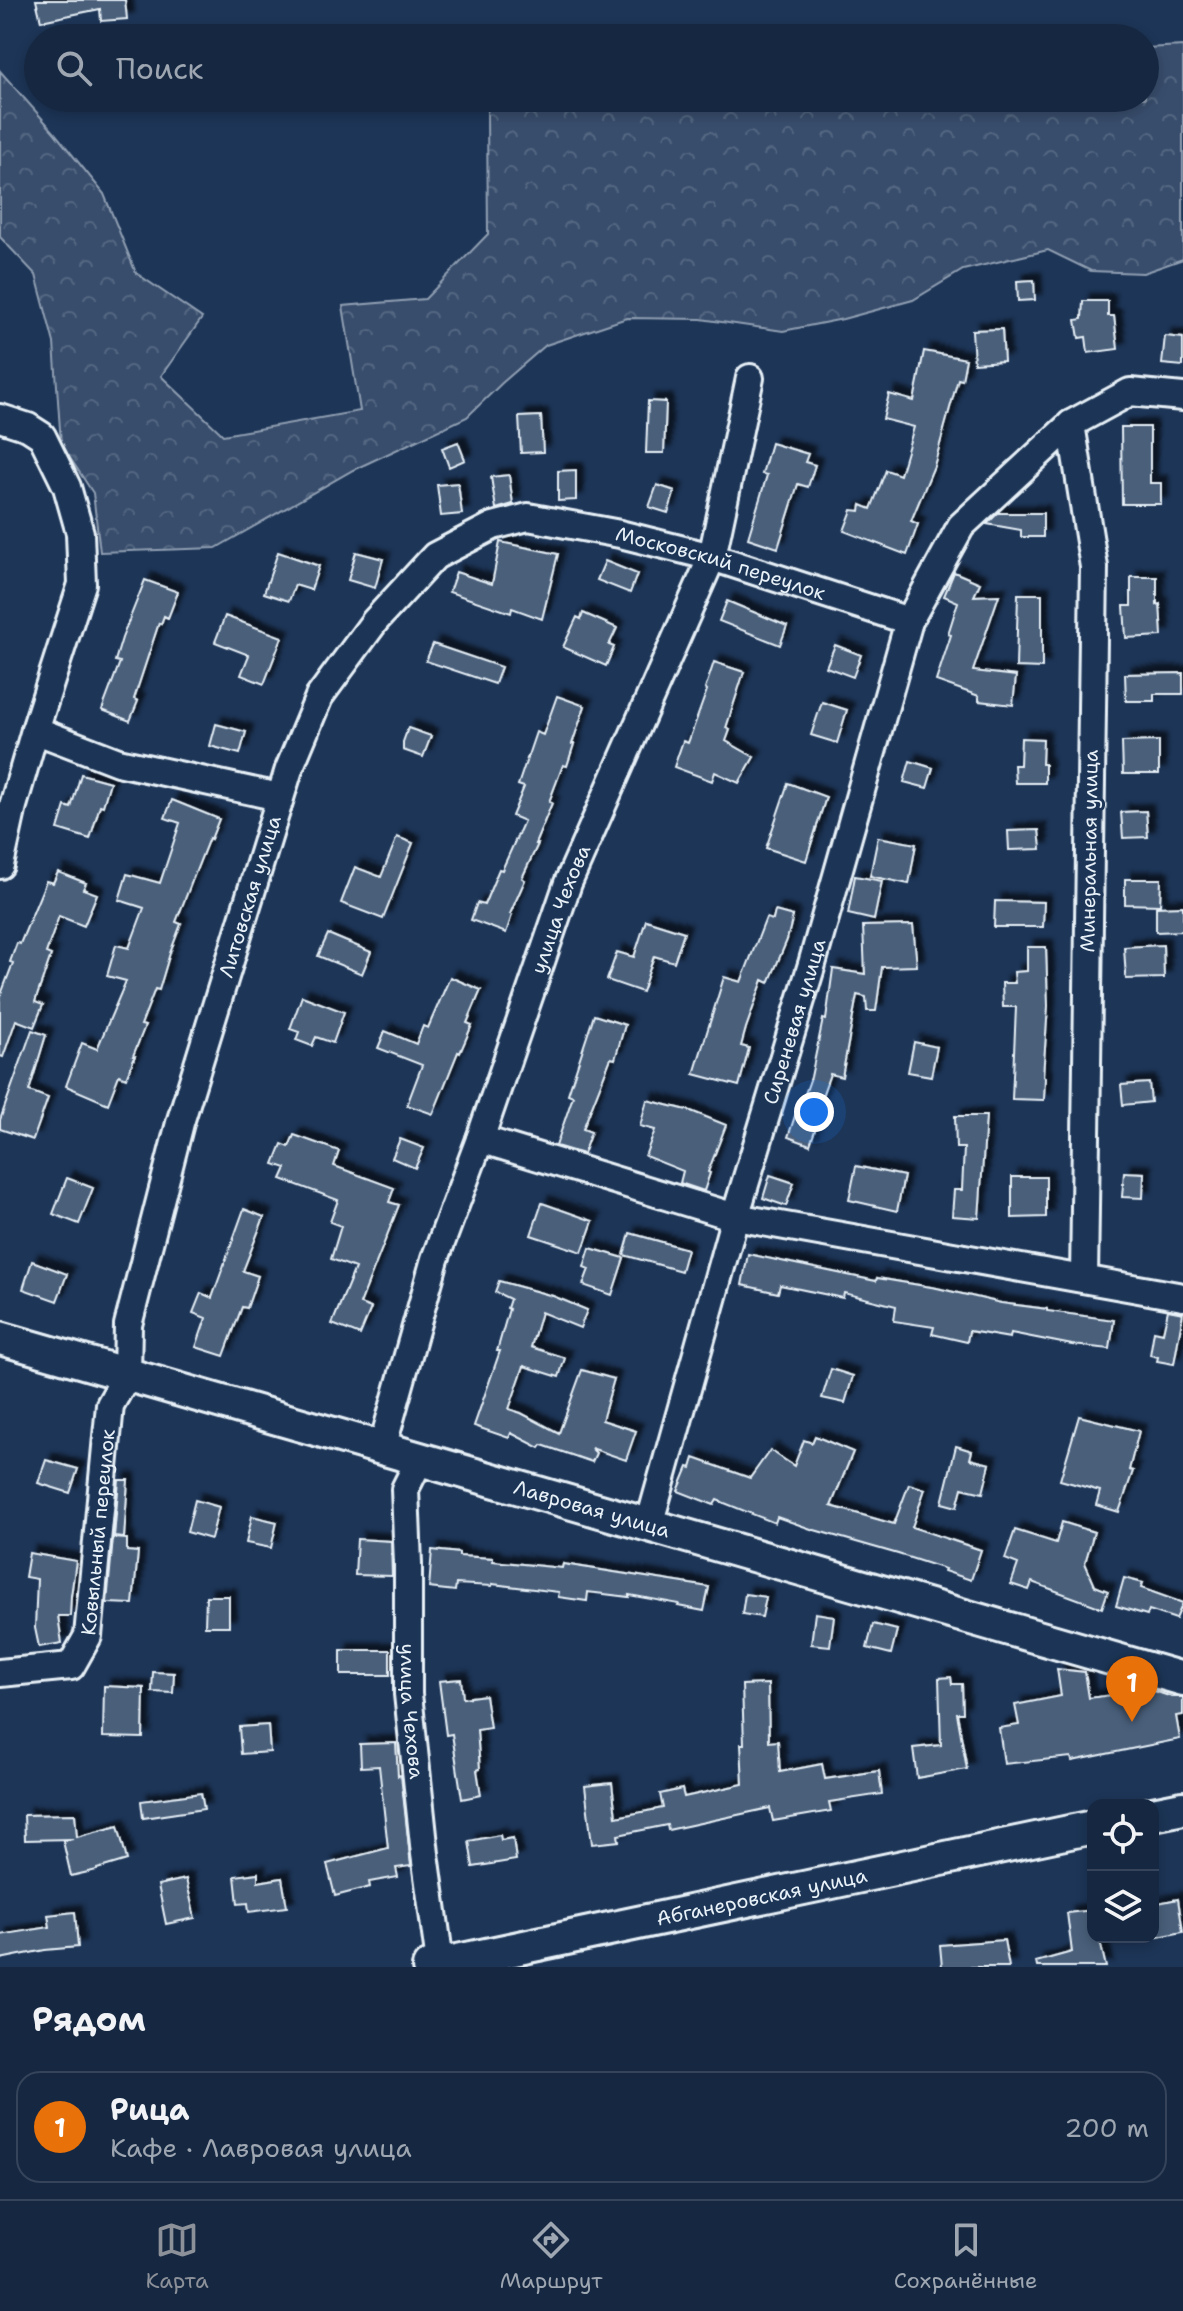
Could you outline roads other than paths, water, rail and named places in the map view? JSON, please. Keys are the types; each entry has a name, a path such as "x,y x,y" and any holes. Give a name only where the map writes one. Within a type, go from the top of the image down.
{"street":[{"name":"улица Чехова","path":"382,1448 435,1259 480,1139 568,883 711,557 750,378"},
{"name":"Сиреневая улица","path":"649,1525 735,1217 812,964 909,621 961,526 1071,424 1130,392 1183,397"},
{"path":"0,418 28,427 42,436 67,487 80,533 82,584 35,730 0,865"},
{"name":"Минеральная улица","path":"1071,424 1094,567 1084,1279"},
{"name":"Московский переулок","path":"528,517 620,534 711,557 909,621"},
{"name":"Литовская улица","path":"127,1375 128,1325 180,1123 279,797 319,697 375,621 435,556 493,526 528,517"},
{"path":"35,730 118,762 279,797"},
{"path":"480,1139 735,1217 1183,1297"},
{"name":"Лавровая улица","path":"0,1338 1183,1679"},
{"name":"Ковыльный переулок","path":"0,1673 71,1666 88,1636 110,1405 127,1375"},
{"name":"улица Чехова","path":"420,1459 405,1489 408,1694 434,1965"},
{"path":"1159,1813 1183,1808"},
{"name":"Абганеровская улица","path":"434,1965 1087,1828"}],"place":[{"name":"Рица","path":"1132,1722"}]}
